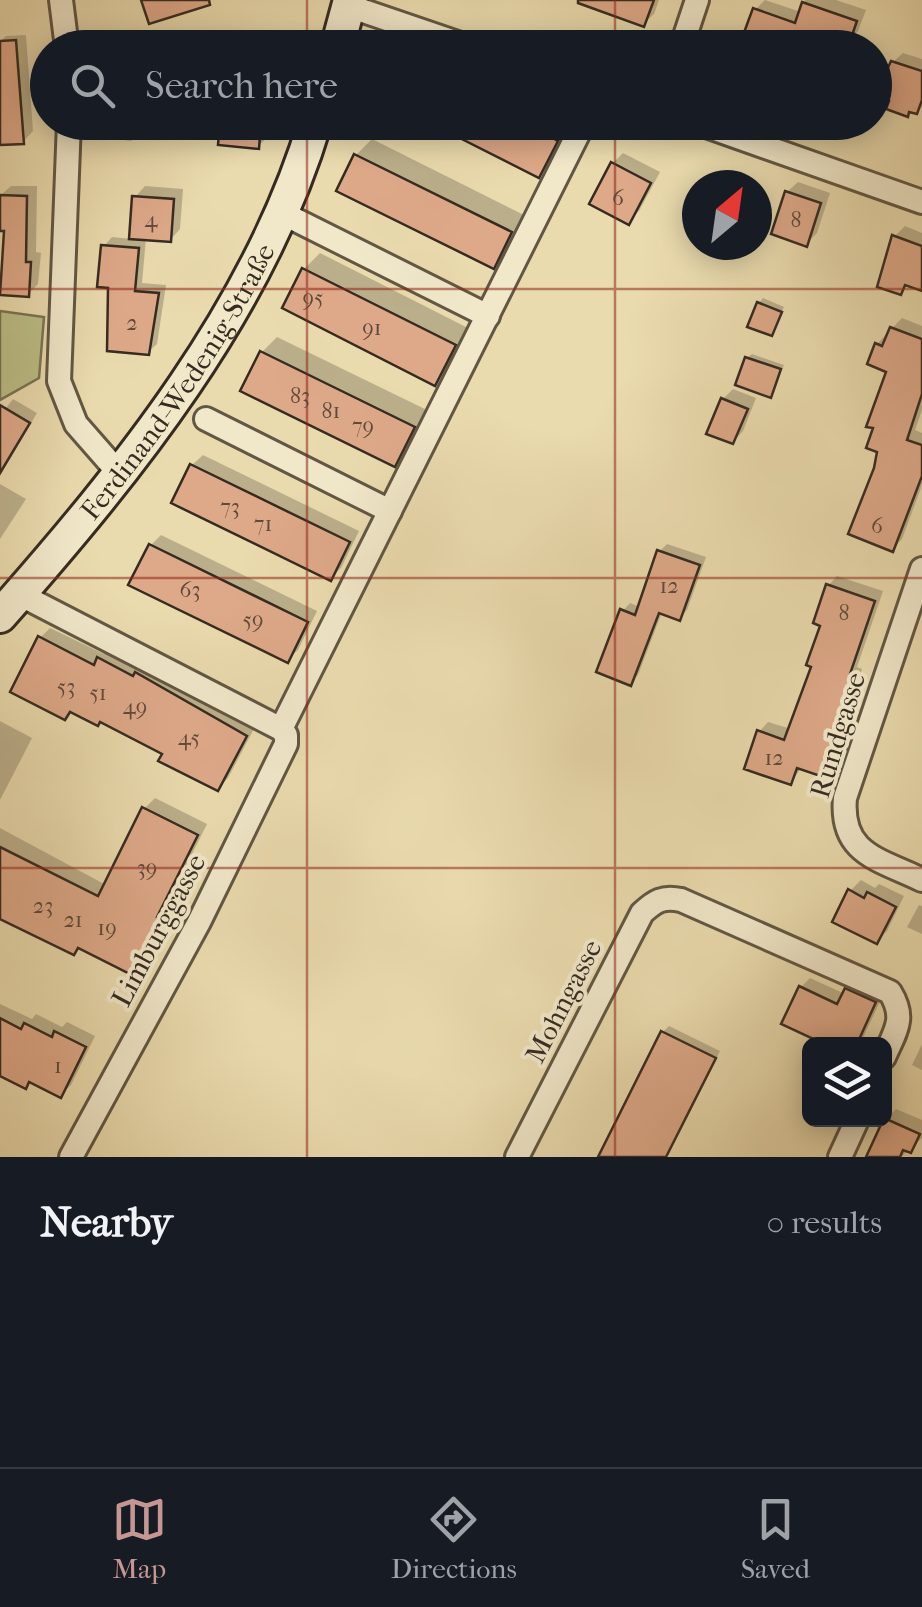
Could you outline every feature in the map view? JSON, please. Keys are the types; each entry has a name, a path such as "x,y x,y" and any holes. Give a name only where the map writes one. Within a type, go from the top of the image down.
{"street":[{"path":"61,0 65,30"},
{"path":"687,30 697,0"},
{"path":"342,30 350,3 423,30"},
{"path":"68,140 59,380 76,424 118,472"},
{"name":"Ferdinand-Wedenig-Straße","path":"10,605 118,472 200,362 254,269 310,140"},
{"name":"Limburggasse","path":"71,1157 225,868 286,744 281,729 575,140"},
{"path":"746,140 922,202"},
{"path":"280,212 488,316"},
{"path":"206,419 390,511"},
{"name":"Rundgasse","path":"922,569 845,798 843,817 848,836 863,852 922,880"},
{"path":"10,605 281,729"},
{"name":"Mohngasse","path":"516,1157 642,913 666,896 890,992 900,1008 892,1039"},
{"path":"840,1157 854,1127"}],"green space":[{"path":"0,311 44,317 39,378 0,400"}],"building":[{"path":"141,0 209,0 210,5 149,24"},
{"path":"578,0 654,0 644,27"},
{"path":"802,2 857,21 854,30 745,30 753,8 795,23"},
{"path":"16,40 24,144 0,145 0,41"},
{"path":"892,61 922,71 922,100 917,114 909,112 908,117 892,111"},
{"path":"218,140 260,140 259,149 218,145"},
{"path":"464,140 556,140 539,178"},
{"path":"354,154 512,232 494,269 336,191"},
{"path":"611,162 651,183 629,225 589,204"},
{"path":"785,191 821,203 807,247 772,234"},
{"path":"0,195 27,196 29,297 0,295 4,231 0,231"},
{"path":"132,196 174,199 171,242 129,239"},
{"path":"892,235 922,246 922,291 905,285 901,295 877,287"},
{"path":"101,245 139,248 135,291 159,293 149,355 107,351 108,288 97,287"},
{"path":"302,268 456,345 435,386 282,308"},
{"path":"757,302 782,312 772,336 747,327"},
{"path":"890,327 922,339 922,394 907,440 922,445 922,476 893,552 848,534 874,468 877,452 866,448 873,428 866,427 886,372 867,364 875,343 882,346"},
{"path":"260,351 415,427 395,467 240,391"},
{"path":"745,357 781,369 771,398 735,385"},
{"path":"721,398 748,409 733,444 706,434"},
{"path":"0,405 30,423 0,473"},
{"path":"190,464 350,542 331,581 171,503"},
{"path":"149,544 308,622 288,663 128,585"},
{"path":"657,550 700,565 680,621 659,613 631,686 596,672 620,609 635,615"},
{"path":"826,584 875,601 849,677 854,679 835,735 849,740 835,781 797,768 791,785 744,769 757,730 784,740 811,667 806,665 820,626 813,623"},
{"path":"38,636 94,665 97,657 133,676 135,672 247,736 218,791 158,761 162,754 100,722 98,726 70,712 65,720 10,692"},
{"path":"142,807 198,835 157,917 162,919 134,976 78,948 74,955 0,919 0,847 98,896"},
{"path":"848,889 864,898 867,892 896,907 877,944 832,922"},
{"path":"799,986 837,1004 845,988 876,1002 860,1037 809,1037 781,1024"},
{"path":"0,1018 21,1029 24,1023 52,1037 54,1031 86,1047 61,1098 29,1082 26,1089 0,1076"},
{"path":"661,1031 716,1058 666,1157 598,1157"},
{"path":"892,1122 920,1134 911,1153 903,1150 900,1157 866,1157 880,1127 892,1127"}]}
